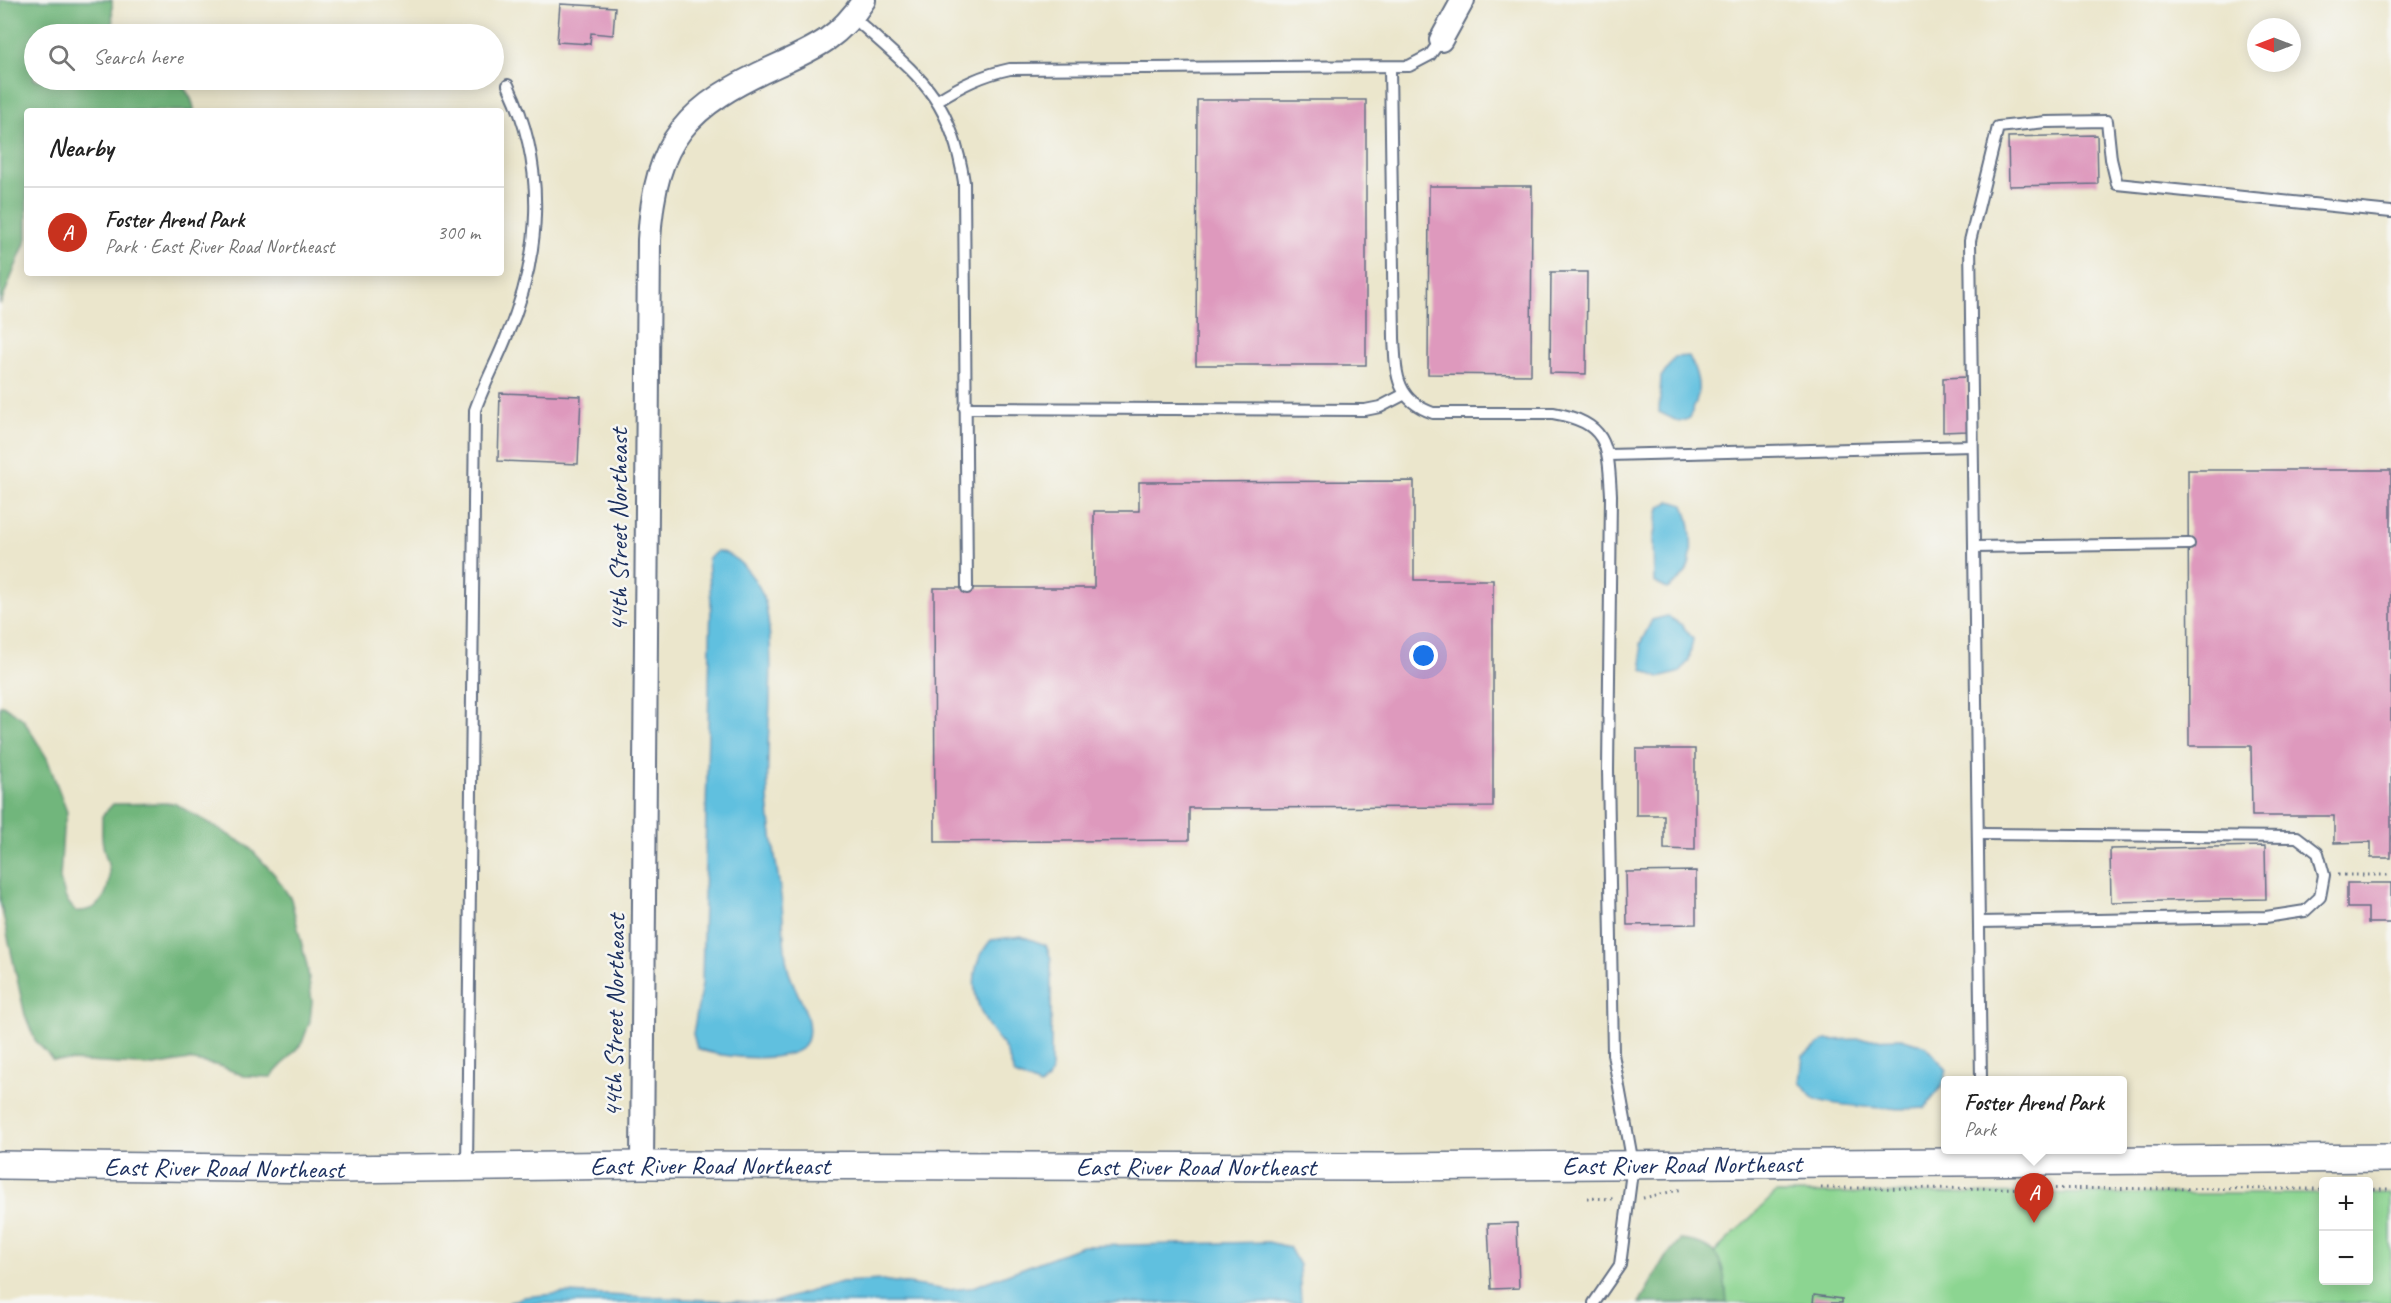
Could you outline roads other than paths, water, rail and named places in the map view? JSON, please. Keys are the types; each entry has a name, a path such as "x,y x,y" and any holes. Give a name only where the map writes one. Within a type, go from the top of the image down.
{"street":[{"path":"1441,39 1463,0"},
{"name":"44th Street Northeast","path":"642,1165 649,240 656,182 664,160 677,136 698,111 717,95 739,83 821,45 839,32 858,8"},
{"name":"East River Road Northeast","path":"0,1166 1388,1167 1633,1164 1982,1155 2391,1158"}],"lane":[{"path":"858,8 938,100 955,134 964,182 967,588"},
{"path":"938,100 973,80 1010,69 1390,68 1409,66 1430,55 1441,39"},
{"path":"1390,68 1394,338 1396,375 1405,394 1416,407 1433,413 1553,413 1571,416 1589,424 1601,437 1608,455 1611,495 1608,770 1613,1054 1633,1164 1620,1264 1594,1303"},
{"path":"467,1168 476,410 488,374 506,338 518,305 530,264 537,214 523,116 508,85"},
{"path":"1981,1076 1970,241 1998,127 2046,122 2107,121 2111,159 2117,184 2391,212"},
{"path":"965,408 1365,410 1380,407 1405,394"},
{"path":"1608,455 1972,446"},
{"path":"1974,548 2189,544"},
{"path":"1978,834 2297,837 2318,853 2324,874 2319,897 2305,910 2266,917 1979,922"}],"water":[{"path":"1689,356 1698,380 1698,395 1688,419 1679,422 1659,412 1661,377 1675,357"},
{"path":"1670,501 1684,505 1689,520 1691,555 1686,573 1667,589 1654,582 1653,540 1659,508"},
{"path":"717,551 725,553 741,564 755,580 764,597 769,629 771,677 769,810 782,905 786,961 806,1014 809,1032 807,1041 801,1049 773,1057 738,1057 707,1052 697,1048 693,1034 702,984 711,602 708,559"},
{"path":"1667,616 1682,625 1693,639 1689,660 1680,672 1659,678 1643,670 1640,644 1652,620"},
{"path":"1021,936 1046,945 1051,959 1051,1072 1048,1080 1040,1086 1015,1075 1005,1049 984,1019 974,984 978,962 991,940"},
{"path":"1901,1038 1926,1046 1947,1070 1945,1076 1941,1076 1941,1087 1925,1108 1885,1108 1820,1100 1812,1097 1800,1082 1803,1056 1826,1040"},
{"path":"1268,1242 1289,1247 1299,1265 1301,1303 771,1303 841,1282 883,1280 947,1290 970,1288 1082,1246"},
{"path":"566,1293 770,1303 508,1303 523,1297"}],"place":[{"name":"Foster Arend Park","path":"2034,1223"}]}
